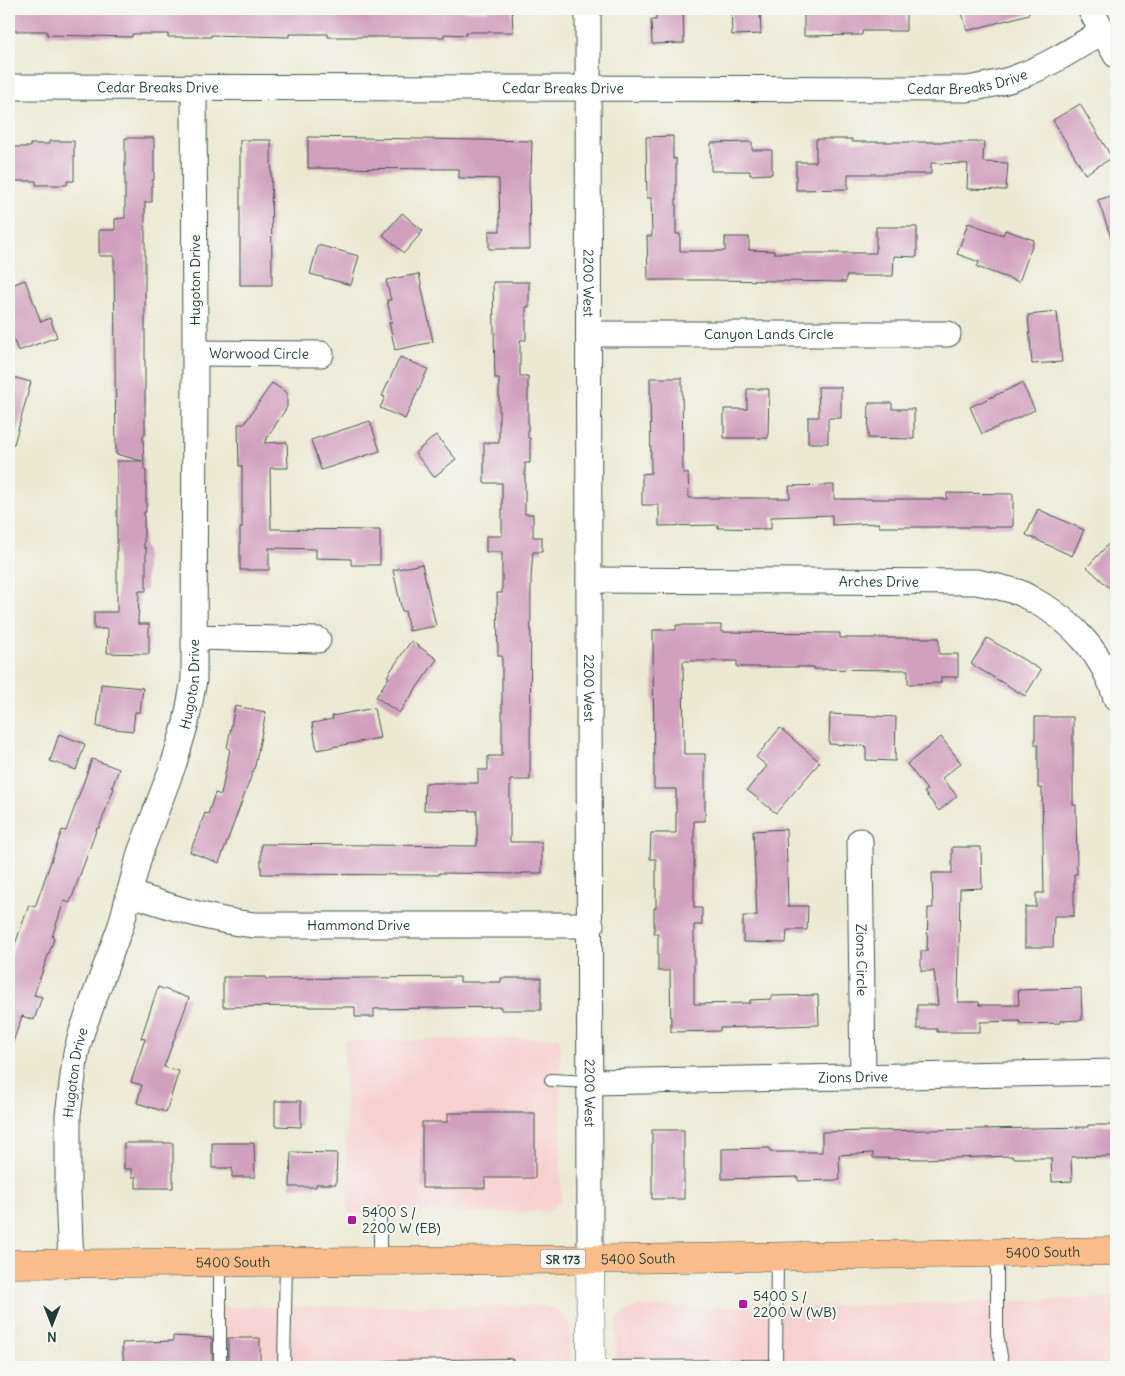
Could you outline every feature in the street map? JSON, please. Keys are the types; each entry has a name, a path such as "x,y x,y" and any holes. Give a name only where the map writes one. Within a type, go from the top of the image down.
{"main road":[{"name":"5400 South","path":"9,1264 590,1259 1116,1251"}],"street":[{"name":"2200 West","path":"588,9 591,1367"},
{"path":"1090,9 1116,55"},
{"name":"Cedar Breaks Drive","path":"9,87 967,89 1021,76 1048,64 1103,30"},
{"name":"Hugoton Drive","path":"71,1264 68,1115 72,1072 82,1032 121,925 140,853 174,763 186,723 194,680 196,637 196,353 194,87"},
{"name":"Canyon Lands Circle","path":"589,334 948,334"},
{"name":"Worwood Circle","path":"196,353 321,354"},
{"name":"Arches Drive","path":"589,580 977,582 1019,592 1050,609 1077,631 1100,660 1116,698"},
{"path":"196,637 318,640"},
{"name":"Zions Circle","path":"860,841 863,1078"},
{"name":"Hammond Drive","path":"130,893 195,915 227,922 254,925 591,925"},
{"name":"Zions Drive","path":"591,1082 1116,1072"}],"lane":[{"path":"551,1080 591,1082"},
{"path":"380,1214 380,1260"},
{"path":"998,1253 997,1334 1003,1367"},
{"path":"598,1367 776,1366 777,1256"},
{"path":"220,1262 220,1367"},
{"path":"284,1367 286,1262"},
{"path":"389,1367 509,1365"}],"shaded area":[{"path":"560,1038 561,1200 547,1212 348,1213 344,1041"},
{"path":"1116,1298 1116,1367 616,1367 616,1325 620,1316 636,1307 799,1307"},
{"path":"543,1306 555,1309 567,1318 570,1328 571,1367 213,1367 214,1307"}],"building":[{"path":"11,9 392,9 488,11 488,9 512,9 513,32 466,32 466,35 444,34 444,37 328,37 328,34 289,34 289,37 211,35 211,37 168,37 168,34 132,34 132,37 47,35 47,31 11,31"},
{"path":"656,9 683,9 684,43 652,44 651,20 656,20"},
{"path":"760,9 761,34 732,35 731,10"},
{"path":"804,9 906,9 906,31 862,31 862,35 804,36"},
{"path":"961,9 1028,9 1029,14 967,31"},
{"path":"1080,104 1112,158 1085,174 1053,120"},
{"path":"673,136 673,159 676,158 676,234 680,234 680,251 725,251 725,237 749,237 749,250 774,251 774,253 876,253 876,227 917,227 917,257 894,256 893,276 846,276 846,282 648,280 647,236 652,236 651,198 647,198 646,137"},
{"path":"308,137 532,141 531,172 529,172 530,249 489,249 489,231 500,231 499,179 459,178 459,169 308,168"},
{"path":"125,138 154,138 152,202 145,202 145,435 143,435 144,470 146,470 144,548 146,548 146,591 139,591 138,624 149,624 149,654 107,653 108,629 94,629 94,612 117,612 117,461 142,461 116,454 114,256 99,256 99,230 115,230 115,219 125,218"},
{"path":"816,139 852,139 852,142 984,142 983,162 1008,163 1006,190 967,189 968,164 931,163 931,174 848,174 848,189 796,190 796,162 816,162"},
{"path":"240,140 271,140 272,285 240,285"},
{"path":"49,141 74,141 74,181 67,181 67,185 36,185 36,181 10,181 10,147 30,147 30,144 49,144"},
{"path":"752,142 752,150 772,150 772,174 750,175 750,171 711,171 711,143"},
{"path":"1116,194 1116,245 1114,246 1098,200"},
{"path":"402,213 423,231 404,253 383,235"},
{"path":"968,223 1003,235 1005,230 1034,240 1019,282 977,267 979,262 957,254"},
{"path":"318,245 359,256 351,285 310,274"},
{"path":"419,274 433,342 395,350 389,322 392,322 387,300 391,300 386,280"},
{"path":"25,280 41,322 50,318 57,337 18,351 9,328 9,286"},
{"path":"493,282 529,282 529,307 526,307 526,340 520,340 520,376 528,376 528,438 530,438 530,463 525,463 525,514 533,514 533,537 542,537 542,552 533,552 531,577 530,780 510,780 510,842 542,842 542,873 439,873 439,875 261,874 261,844 477,846 477,811 424,810 425,783 478,783 478,770 488,770 488,756 502,756 502,656 498,656 497,593 502,593 502,552 486,552 486,536 502,536 502,483 484,483 484,443 499,443 499,378 495,378"},
{"path":"1057,312 1062,362 1032,364 1028,315"},
{"path":"400,357 428,369 405,419 380,408 385,397 382,396"},
{"path":"9,376 31,382 14,444 9,444"},
{"path":"650,378 682,378 683,473 688,473 689,498 790,498 789,486 834,485 834,499 947,499 947,493 1013,494 1013,527 879,527 879,523 832,525 832,515 771,517 771,529 718,528 718,525 659,526 659,505 642,505 642,474 651,473"},
{"path":"272,383 287,393 287,407 264,443 287,442 288,468 270,468 271,529 380,530 380,565 351,565 351,559 316,558 316,549 269,548 269,570 240,570 242,466 239,466 238,424 244,424"},
{"path":"1022,383 1035,410 982,434 970,407"},
{"path":"818,387 841,387 841,418 828,418 828,443 808,443 808,417 819,417"},
{"path":"747,389 769,389 768,438 724,438 724,409 747,409"},
{"path":"869,403 892,403 892,409 914,409 914,439 868,438"},
{"path":"370,421 380,451 321,470 311,440"},
{"path":"436,435 456,459 434,477 415,453"},
{"path":"1038,509 1084,530 1072,556 1026,535"},
{"path":"1116,536 1116,594 1087,567"},
{"path":"422,564 436,626 409,631 405,611 402,611 393,570"},
{"path":"676,625 721,625 721,632 840,633 840,638 939,638 939,654 958,654 958,677 941,677 941,683 908,684 908,670 737,667 737,661 683,661 684,754 705,754 705,821 694,821 694,908 702,908 702,925 694,925 694,1004 750,1003 750,1000 772,999 772,996 818,995 819,1025 720,1028 720,1031 671,1032 670,971 658,971 658,934 654,934 656,859 650,859 651,833 676,833 676,789 654,789 653,630 676,630"},
{"path":"987,638 1041,670 1025,696 971,664"},
{"path":"411,641 437,659 399,713 376,697 389,677 387,676"},
{"path":"101,684 143,688 140,712 135,712 133,731 97,727"},
{"path":"235,706 266,712 255,766 219,863 190,852 205,813 208,814 215,793 221,795 230,749 227,748"},
{"path":"374,708 380,738 317,750 312,723 333,719 332,716"},
{"path":"830,714 896,717 895,761 866,760 866,746 829,744"},
{"path":"1035,717 1073,717 1073,805 1076,805 1077,874 1074,874 1074,916 1054,916 1053,947 1025,947 1025,907 1036,907 1036,893 1044,893 1042,788 1038,788 1038,745 1035,745"},
{"path":"780,728 820,762 776,813 747,790 767,766 756,757"},
{"path":"59,734 85,744 76,770 50,761"},
{"path":"941,737 961,763 942,778 957,796 939,811 924,792 927,790 907,764"},
{"path":"92,759 119,769 112,787 114,788 99,828 97,828 70,903 64,901 52,937 54,939 34,995 42,997 34,1020 22,1016 11,1048 9,1047 9,961 29,905 35,907 62,830 66,831"},
{"path":"786,829 788,906 808,906 807,930 787,930 786,943 743,942 743,916 757,916 753,831"},
{"path":"952,847 981,847 982,888 960,889 958,1002 979,1002 979,1005 1019,1005 1018,990 1081,988 1082,1020 1061,1021 1061,1023 1020,1024 1020,1021 980,1022 980,1032 937,1032 937,1029 917,1029 917,1005 938,1005 934,971 921,971 921,951 927,951 928,908 933,908 932,873 952,873"},
{"path":"223,977 266,977 266,979 460,977 460,982 501,982 501,978 541,978 541,1010 501,1010 501,1007 374,1009 374,1017 355,1017 355,1007 223,1007"},
{"path":"158,987 189,998 164,1067 179,1071 166,1112 137,1103 142,1085 131,1082 145,1039 141,1038"},
{"path":"275,1101 301,1101 301,1127 275,1126"},
{"path":"448,1113 535,1113 535,1178 485,1178 485,1188 422,1188 422,1122 448,1122"},
{"path":"1088,1125 1116,1125 1116,1156 1071,1157 1072,1181 1052,1182 1051,1158 1012,1158 1012,1156 922,1159 873,1158 873,1153 839,1155 840,1180 798,1181 798,1177 722,1179 722,1149 769,1148 770,1152 822,1152 822,1132 1088,1127"},
{"path":"652,1130 684,1130 684,1199 652,1199"},
{"path":"124,1143 173,1143 173,1188 136,1188 136,1177 132,1177 132,1169 124,1169"},
{"path":"212,1143 254,1143 255,1177 232,1177 232,1168 212,1168"},
{"path":"291,1152 337,1153 336,1184 316,1184 316,1187 290,1187"},
{"path":"173,1336 212,1338 212,1365 124,1367 122,1343 173,1341"},
{"path":"228,1338 260,1338 260,1367 230,1367 228,1365"}],"place":[{"name":"5400 S / 2200 W (EB)","path":"352,1220"},
{"name":"5400 S / 2200 W (WB)","path":"743,1304"}]}
